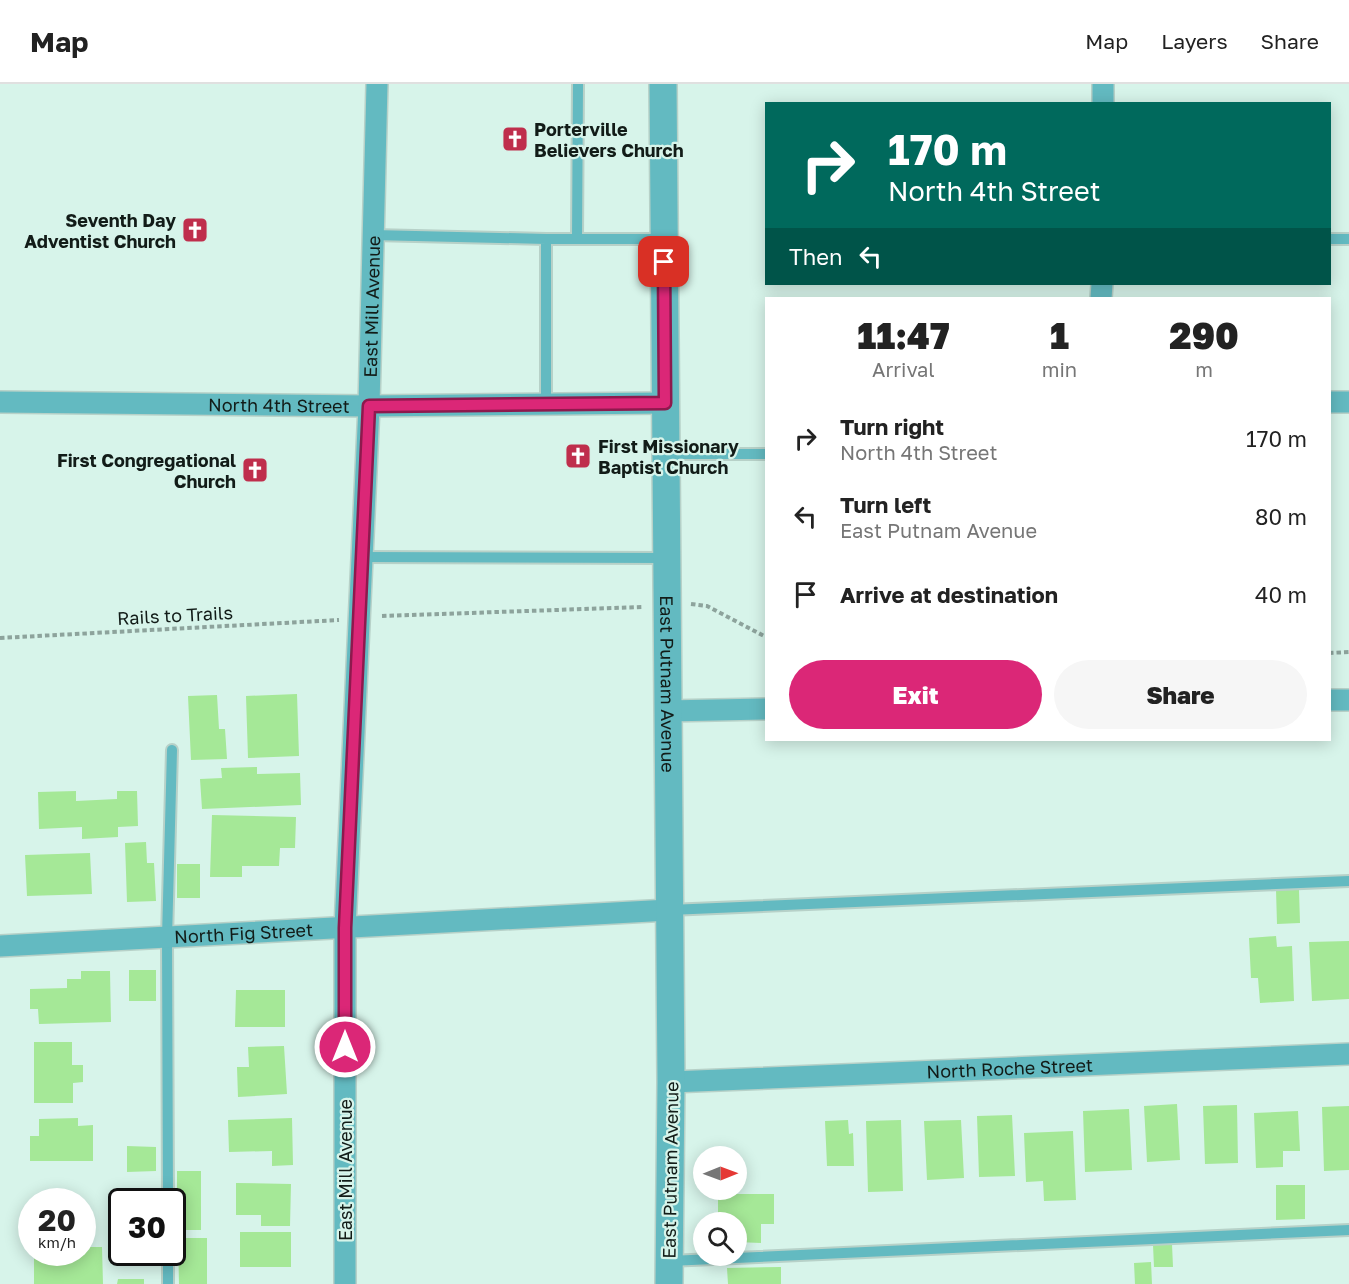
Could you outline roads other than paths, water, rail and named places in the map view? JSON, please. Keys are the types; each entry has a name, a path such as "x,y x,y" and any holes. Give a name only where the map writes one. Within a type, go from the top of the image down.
{"street":[{"name":"East Mill Avenue","path":"345,1284 345,928 369,406 377,84"},
{"name":"East Putnam Avenue","path":"663,84 671,1082 669,1272"},
{"path":"1103,84 1103,102"},
{"name":"North 4th Street","path":"0,402 369,406 665,403"},
{"path":"1331,402 1349,402"},
{"path":"1331,700 1349,700"},
{"path":"667,711 765,709"},
{"name":"North Fig Street","path":"0,946 669,910"},
{"name":"North Roche Street","path":"671,1082 1349,1054"}],"lane":[{"path":"577,239 578,84"},
{"path":"373,235 664,239"},
{"path":"546,239 546,404"},
{"path":"1331,239 1349,239"},
{"path":"666,454 765,454"},
{"path":"362,557 666,558"},
{"path":"168,1188 167,938 172,750"},
{"path":"669,910 1349,881"},
{"path":"669,1272 1349,1230"},
{"path":"168,1266 168,1284"}],"place":[{"name":"Porterville Believers Church","path":"515,139"},
{"name":"Seventh Day Adventist Church","path":"195,230"},
{"name":"First Missionary Baptist Church","path":"578,456"},
{"name":"First Congregational Church","path":"255,470"}]}
